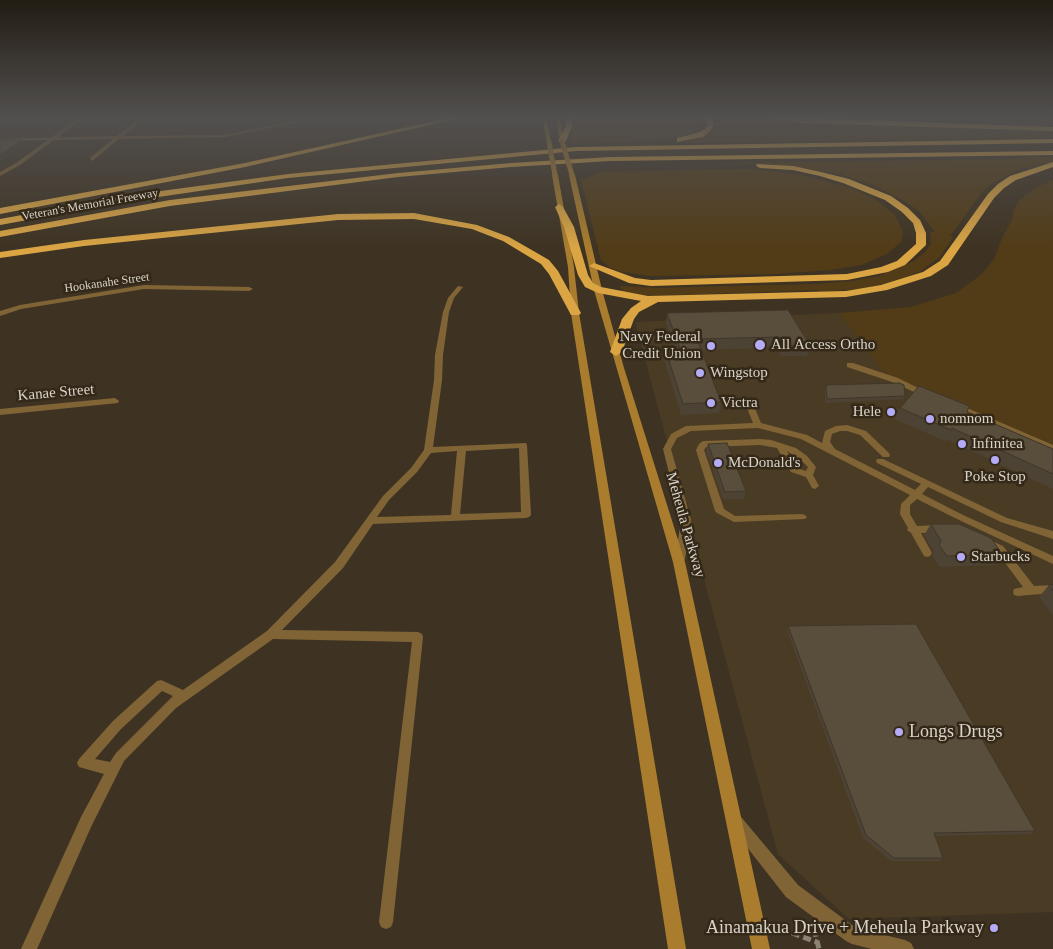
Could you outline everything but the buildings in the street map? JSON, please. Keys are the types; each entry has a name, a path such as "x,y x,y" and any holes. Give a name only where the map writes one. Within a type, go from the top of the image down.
{"highway":[{"path":"0,211 266,160"},
{"path":"131,198 276,174 386,160"},
{"name":"Veteran's Memorial Freeway","path":"0,222 131,198 349,168 441,160"},
{"name":"Veteran's Memorial Freeway","path":"0,234 170,203 286,188 398,175 593,160"},
{"path":"616,352 628,319 635,310 649,301 846,294 912,281 944,263 991,196 1001,186 1013,178 1053,164"},
{"path":"286,188 609,168 766,166 821,174 873,191 888,198 905,210 917,222 921,232 921,244 901,263 884,270 847,277 651,283 632,281 594,266"},
{"path":"559,207 569,228 583,275 589,285 598,290 630,297 668,299"},
{"path":"0,255 84,243 338,217 414,216 474,227 506,239 539,258 545,262 554,274 575,313"}],"main road":[{"path":"552,160 571,267 575,313 677,949"},
{"name":"Meheula Parkway","path":"568,160 594,266 598,290 679,562 761,949"}],"street":[{"path":"0,174 23,160"},
{"name":"Hookanahe Street","path":"0,314 20,307 144,287 249,289"},
{"name":"Kanae Street","path":"0,412 115,402"},
{"path":"733,819 792,891 852,935 905,949"}],"lane":[{"path":"29,949 86,822 120,757 172,704 271,634 339,565 386,498 414,470 428,450 446,312 451,298 460,287"},
{"path":"850,365 895,380 939,399"},
{"path":"948,403 1053,448"},
{"path":"751,408 758,425"},
{"path":"679,562 686,520 667,449 674,436 689,428 758,425 804,437 915,494 1053,560"},
{"path":"831,450 826,442 828,433 839,428 847,428 863,434 883,458 927,483 1004,520 1053,535"},
{"path":"802,517 734,519 720,511 700,450 703,444 760,442 792,450 804,458 812,467 809,475"},
{"path":"371,521 526,514 523,444 428,450"},
{"path":"455,517 462,448"},
{"path":"781,448 794,470 809,475 815,486"},
{"path":"927,483 906,504 905,514 912,530 927,553"},
{"path":"912,530 950,529"},
{"path":"982,540 1000,549 1031,590"},
{"path":"1018,592 1053,589"},
{"path":"271,634 418,637 386,922"},
{"path":"113,769 82,763 117,725 161,685 184,696"}],"path":[{"path":"814,926 819,949"},
{"path":"792,933 817,942"}],"shaded area":[{"path":"1053,160 1053,162 1020,169 993,183 983,191 950,236 953,237 940,257 922,270 902,280 860,289 820,292 818,290 651,296 622,292 620,286 659,288 816,284 853,281 879,276 914,261 931,244 930,232 935,232 920,212 903,200 873,185 839,174 771,164 658,164"},
{"path":"749,169 802,175 854,189 876,200 894,214 903,232 901,242 887,254 861,265 830,270 776,274 650,276 623,272 611,268 601,260 581,180 603,172"},
{"path":"1053,180 1053,448 891,381 839,313 911,307 956,293 982,274 994,259 1019,200 1037,187"},
{"path":"839,313 891,381 1053,448 1053,912 849,919 778,854 635,322"}],"place":[{"name":"All Access Ortho","path":"760,345"},
{"name":"Navy Federal Credit Union","path":"711,346"},
{"name":"Wingstop","path":"700,373"},
{"name":"Victra","path":"711,403"},
{"name":"Hele","path":"891,412"},
{"name":"nomnom","path":"930,419"},
{"name":"Infinitea","path":"962,444"},
{"name":"Poke Stop","path":"995,460"},
{"name":"McDonald's","path":"718,463"},
{"name":"Starbucks","path":"961,557"},
{"name":"Longs Drugs","path":"899,732"},
{"name":"Ainamakua Drive + Meheula Parkway","path":"994,928"}]}
